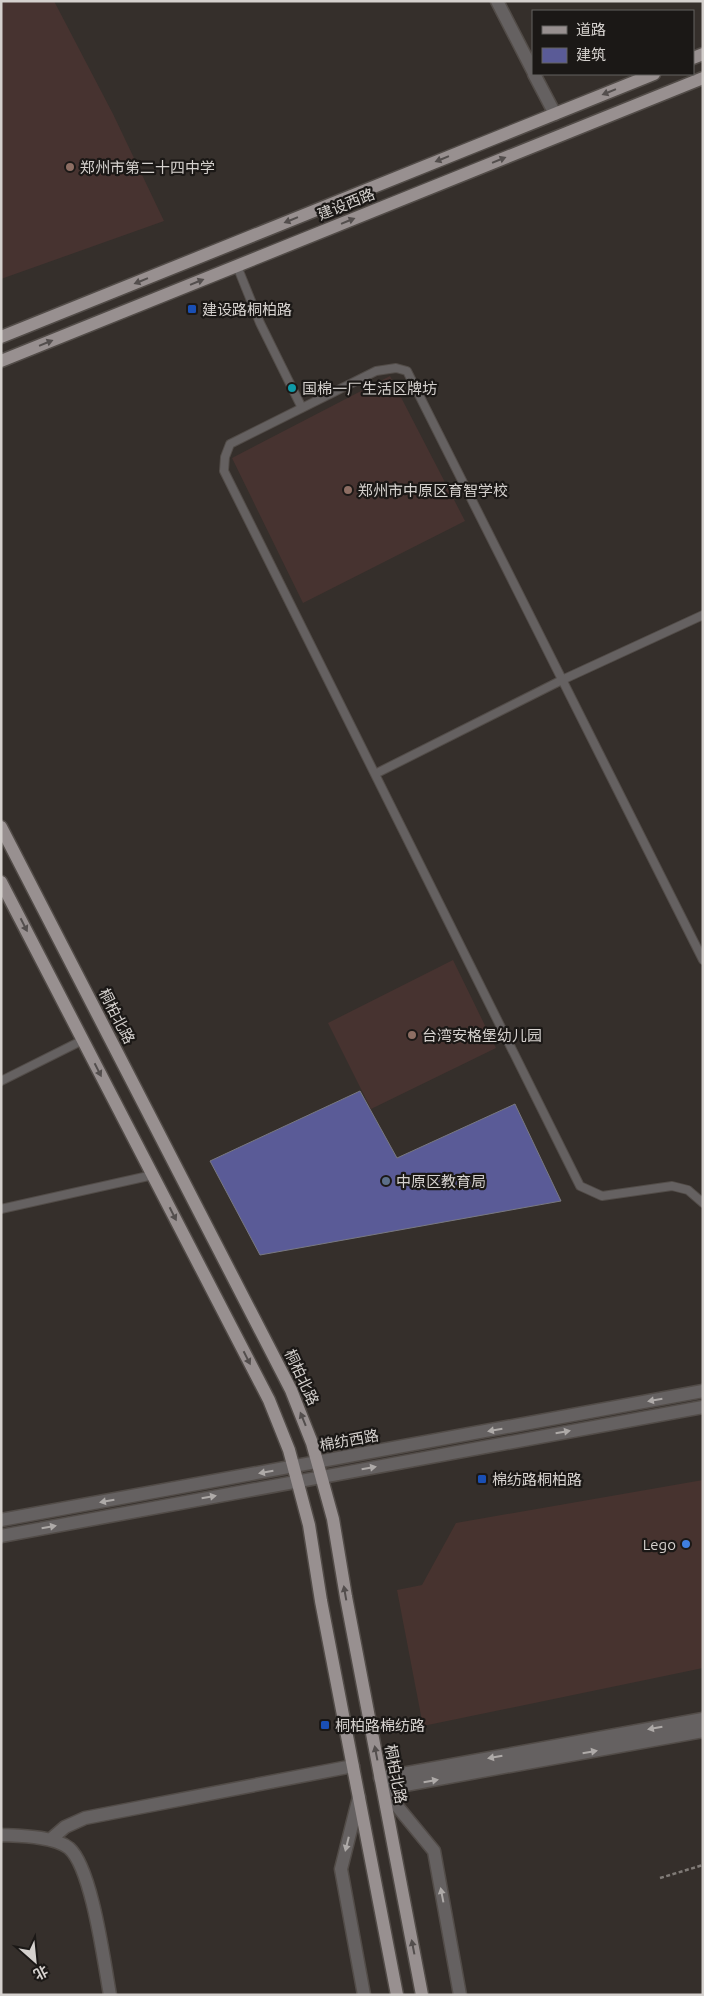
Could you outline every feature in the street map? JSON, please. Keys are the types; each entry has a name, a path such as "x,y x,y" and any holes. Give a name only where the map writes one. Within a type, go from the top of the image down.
{"main road":[{"name":"建设西路","path":"1,337 652,75"},
{"name":"建设西路","path":"1,361 703,78"},
{"name":"桐柏北路","path":"1,827 291,1390 312,1443 333,1520 422,1995"},
{"path":"1,882 269,1400 289,1450 309,1525 397,1995"}],"street":[{"path":"497,1 532,71"},
{"path":"534,75 555,114"},
{"name":"棉纺西路","path":"1,1520 703,1391"},
{"name":"棉纺西路","path":"1,1536 703,1406"},
{"path":"382,1784 703,1719"},
{"path":"382,1784 703,1731"},
{"path":"50,1840 65,1828 85,1818 353,1766"},
{"path":"382,1784 434,1851 460,1995"},
{"path":"359,1797 341,1869 364,1995"},
{"path":"1,1835 50,1840 69,1848 82,1870 89,1888 110,1995"}],"lane":[{"path":"237,266 260,323 302,408"},
{"path":"703,960 407,371 396,368 376,371 230,444 224,457 224,471 580,1186 602,1196 672,1186 688,1190 703,1203"},
{"path":"375,774 562,680 703,615"},
{"path":"1,1082 83,1040"},
{"path":"1,1209 153,1175"}],"path":[{"path":"660,1878 703,1864"}],"shaded area":[{"name":"郑州市第二十四中学","path":"1,1 54,1 113,114 164,221 1,279"},
{"name":"郑州市中原区育智学校","path":"390,376 465,521 303,603 232,458"},
{"name":"台湾安格堡幼儿园","path":"453,960 496,1048 371,1109 328,1023"},
{"path":"703,1480 703,1668 423,1726 397,1590 422,1585 456,1523"}],"building":[{"name":"中原区教育局","path":"360,1091 397,1158 515,1104 561,1201 260,1255 210,1161"}],"place":[{"name":"郑州市第二十四中学","path":"70,167"},
{"name":"建设路桐柏路","path":"192,309"},
{"name":"国棉一厂生活区牌坊","path":"292,388"},
{"name":"郑州市中原区育智学校","path":"348,490"},
{"name":"台湾安格堡幼儿园","path":"412,1035"},
{"name":"中原区教育局","path":"386,1181"},
{"name":"棉纺路桐柏路","path":"482,1479"},
{"name":"Lego","path":"686,1544"},
{"name":"桐柏路棉纺路","path":"325,1725"}]}
